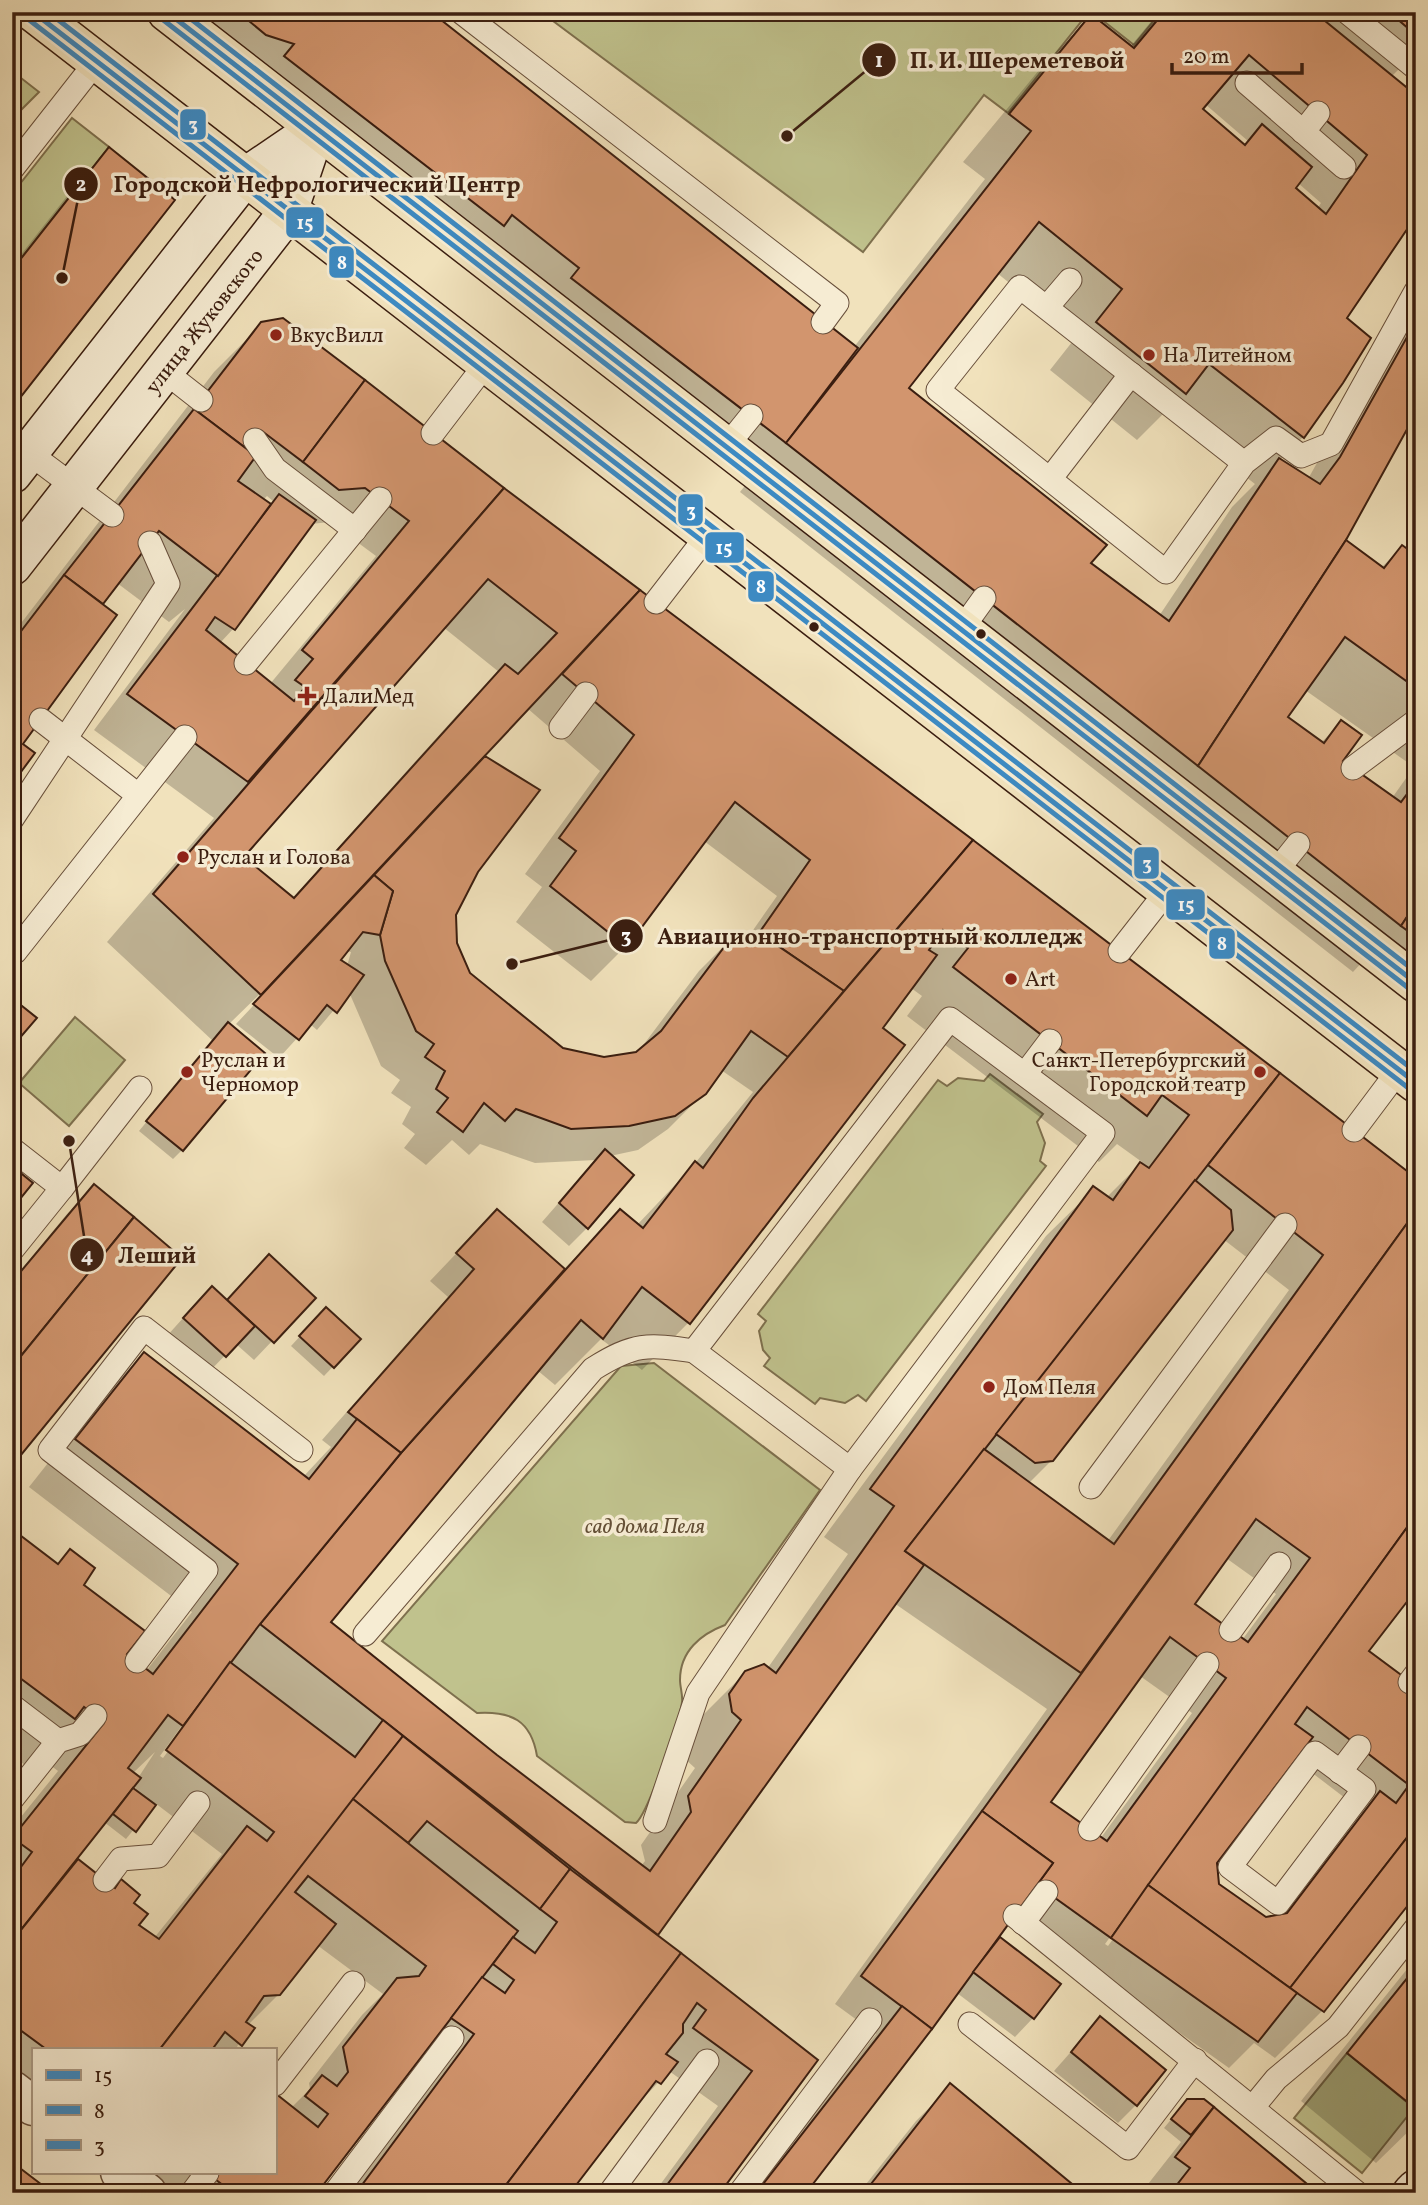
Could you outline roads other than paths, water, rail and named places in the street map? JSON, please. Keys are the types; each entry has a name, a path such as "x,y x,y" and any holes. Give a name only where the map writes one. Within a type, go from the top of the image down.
{"main road":[{"path":"33,12 485,365 1407,1076"},
{"path":"167,12 1416,983"},
{"path":"21,463 244,178 316,129"},
{"name":"улица Жуковского","path":"12,566 288,212 316,129"},
{"path":"12,2090 32,2105"},
{"path":"123,2174 147,2193"},
{"path":"1412,2193 1416,2189"}],"lane":[{"path":"461,12 837,303 822,322"},
{"path":"1348,12 1372,47 1416,68"},
{"path":"12,169 96,62"},
{"path":"1247,83 1344,167"},
{"path":"1303,132 1318,113"},
{"path":"1047,307 1070,280"},
{"path":"1244,464 1020,287 938,390 1058,493 1166,572 1244,464 1276,438 1301,456 1331,444 1416,290"},
{"path":"433,433 485,365"},
{"path":"164,371 201,400"},
{"path":"1058,493 1130,374"},
{"path":"726,447 751,416"},
{"path":"255,440 275,469 355,530"},
{"path":"21,463 74,486 112,515"},
{"path":"246,663 380,499"},
{"path":"656,602 707,536"},
{"path":"12,819 168,584 150,543"},
{"path":"961,630 984,598"},
{"path":"561,727 586,694"},
{"path":"40,720 138,795"},
{"path":"1353,768 1416,721"},
{"path":"12,950 15,952 185,737"},
{"path":"1275,874 1298,844"},
{"path":"1120,951 1167,891"},
{"path":"655,1821 698,1693 850,1469 1103,1133 950,1019 694,1351"},
{"path":"1025,1074 1050,1041"},
{"path":"1354,1130 1407,1076"},
{"path":"12,1250 140,1088"},
{"path":"12,1149 62,1188"},
{"path":"1091,1488 1285,1225"},
{"path":"137,1661 206,1570 50,1450 144,1328 301,1450"},
{"path":"365,1633 593,1369 624,1349 657,1346 694,1351 850,1469"},
{"path":"1231,1630 1279,1564"},
{"path":"1090,1829 1208,1664"},
{"path":"12,1706 58,1741"},
{"path":"12,1799 58,1741 80,1734 94,1716"},
{"path":"1340,1772 1359,1747"},
{"path":"1315,1753 1340,1772 1364,1790 1278,1903 1230,1867 1315,1753"},
{"path":"105,1880 121,1859 158,1856 198,1803"},
{"path":"1046,1892 1019,1920 1357,2193"},
{"path":"1253,2107 1276,2079 1338,2027 1416,1928"},
{"path":"276,2083 353,1983"},
{"path":"740,2193 870,2020"},
{"path":"970,2024 1128,2148 1195,2060"},
{"path":"335,2193 452,2038"},
{"path":"610,2193 707,2061"},
{"path":"191,2193 206,2174"}],"place":[{"name":"П. И. Шереметевой","path":"787,136"},
{"name":"Городской Нефрологический Центр","path":"62,278"},
{"name":"ВкусВилл","path":"276,335"},
{"name":"На Литейном","path":"1149,355"},
{"name":"ДалиМед","path":"307,696"},
{"name":"Руслан и Голова","path":"183,857"},
{"name":"Авиационно-транспортный колледж","path":"512,964"},
{"name":"Art","path":"1011,979"},
{"name":"Руслан и Черномор","path":"187,1072"},
{"name":"Санкт-Петербургский Городской театр","path":"1260,1072"},
{"name":"Леший","path":"69,1141"},
{"name":"Дом Пеля","path":"989,1387"}],"park label":[{"name":"сад дома Пеля","path":"645,1526"}]}
